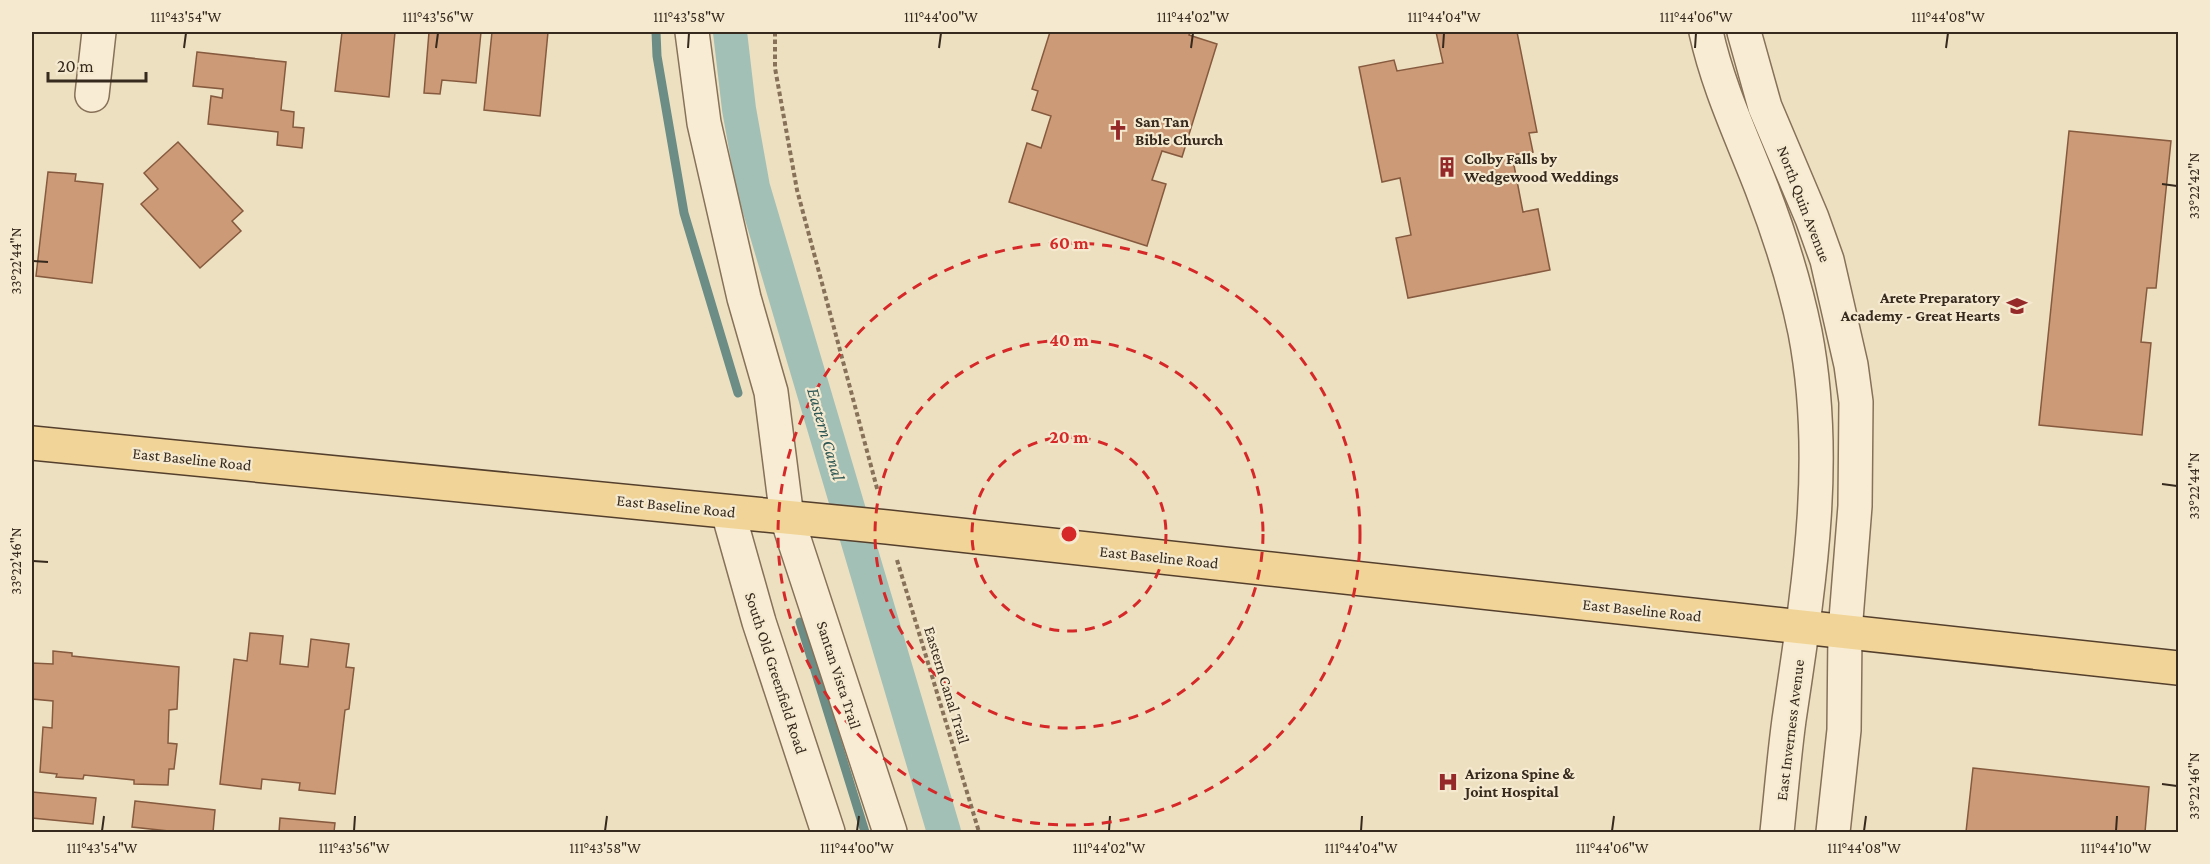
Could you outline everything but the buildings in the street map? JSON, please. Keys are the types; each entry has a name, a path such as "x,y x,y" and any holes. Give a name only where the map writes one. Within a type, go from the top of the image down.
{"main road":[{"name":"East Baseline Road","path":"32,443 796,518 890,535 1804,627 2178,668"}],"street":[{"path":"92,95 99,32"},
{"name":"Santan Vista Trail","path":"692,32 704,123 744,298 771,392 796,518 890,832"},
{"name":"North Quin Avenue","path":"1706,32 1711,56 1731,116 1780,236 1794,282 1812,378 1817,439 1817,494 1804,627"},
{"name":"North Quin Avenue","path":"1744,32 1764,107 1812,218 1827,260 1851,365 1856,402 1855,506 1845,632"},
{"path":"1802,319 1840,314"},
{"name":"South Old Greenfield Road","path":"728,512 759,622 828,832"},
{"name":"East Inverness Avenue","path":"1777,832 1789,722 1804,627"},
{"path":"1833,832 1844,730 1845,632"}],"path":[{"name":"Eastern Canal Trail","path":"775,32 775,68 797,190 890,535 979,832"}],"waterway":[{"path":"656,32 657,56 684,213 738,393"},
{"name":"Eastern Canal","path":"730,32 739,109 753,187 944,832"},
{"path":"800,622 865,832"}],"place":[{"name":"San Tan Bible Church","path":"1118,130"},
{"name":"Colby Falls by Wedgewood Weddings","path":"1447,167"},
{"name":"Arete Preparatory Academy - Great Hearts","path":"2017,306"},
{"name":"Arizona Spine & Joint Hospital","path":"1448,782"}]}
